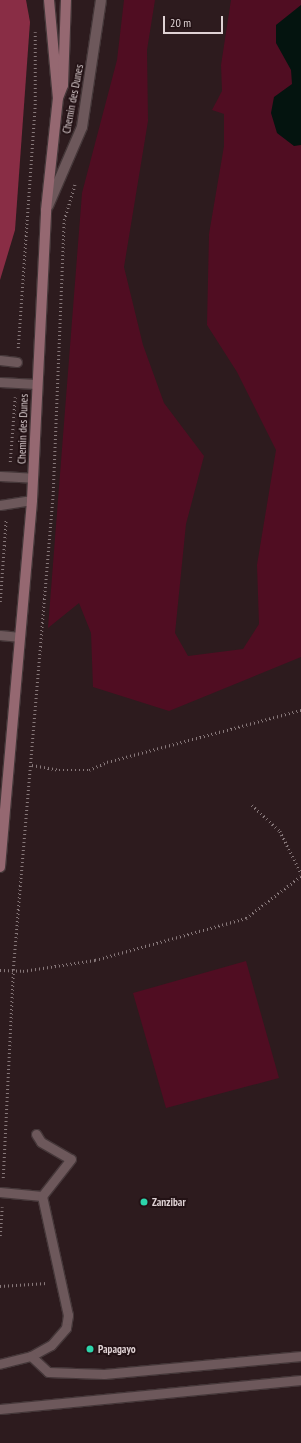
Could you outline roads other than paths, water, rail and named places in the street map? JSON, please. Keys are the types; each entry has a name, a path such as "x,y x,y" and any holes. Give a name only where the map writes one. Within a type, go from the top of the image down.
{"street":[{"path":"46,210 58,98 49,0"},
{"path":"58,98 63,85 66,0"},
{"name":"Chemin des Dunes","path":"0,866 32,500 36,384 46,210 82,127 101,0"}],"lane":[{"path":"0,360 17,362"},
{"path":"0,382 36,384"},
{"path":"5,477 33,478"},
{"path":"4,504 32,500"},
{"path":"0,635 20,637"},
{"path":"36,1134 41,1142 71,1159 42,1196"},
{"path":"1,1192 42,1196"},
{"path":"0,1364 31,1356 59,1339 66,1328 68,1315 42,1196"},
{"path":"31,1356 48,1372 104,1374 301,1356"},
{"path":"0,1409 301,1380"}],"place":[{"name":"Zanzibar","path":"144,1202"},
{"name":"Papagayo","path":"90,1349"}]}
